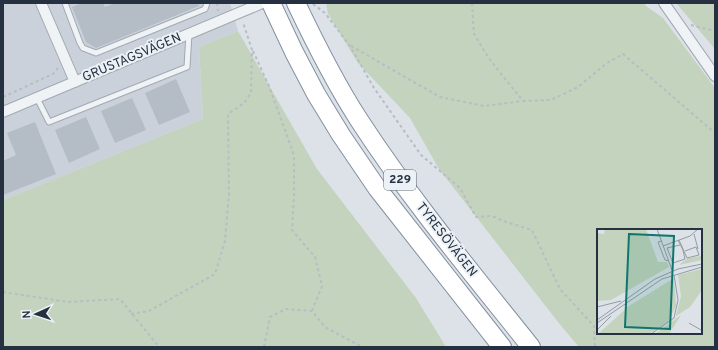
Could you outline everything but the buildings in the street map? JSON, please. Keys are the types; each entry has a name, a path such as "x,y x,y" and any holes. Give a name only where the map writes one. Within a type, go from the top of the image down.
{"highway":[{"name":"TYRESÖVÄGEN","path":"266,3 341,135 377,188 494,340 502,347"},
{"name":"TYRESÖVÄGEN","path":"296,3 336,81 386,160 415,201 531,347"}],"street":[{"path":"41,3 75,82"},
{"name":"GRUSTAGSVÄGEN","path":"3,112 266,3"},
{"path":"664,3 715,76"}],"lane":[{"path":"65,3 82,48 96,53 205,9 207,3"},
{"path":"37,98 49,122 187,67 189,34"}],"path":[{"path":"311,3 325,13 350,46 374,88 421,155 460,188 476,217 492,216 532,230 560,288 594,326 595,347"},
{"path":"472,3 474,34 490,60 523,101"},
{"path":"240,13 252,50 269,86 294,155 292,230 315,257 322,286 312,311"},
{"path":"685,23 715,31"},
{"path":"350,46 440,97 484,106 523,101 551,100 578,87 606,64 623,54 715,133"},
{"path":"131,314 149,310 215,274 225,240 229,192 228,114 244,103 251,93 252,50"},
{"path":"3,292 68,302 120,299 159,347"},
{"path":"264,347 270,317 286,309 312,311 325,327 362,347"}],"shaded area":[{"path":"3,3 230,3 238,31 199,47 203,119 3,200"}],"green space":[{"path":"326,3 644,3 663,18 715,88 715,347 579,347 439,169 410,118 358,63 328,14"},
{"path":"676,3 715,3 715,49"},
{"path":"238,31 317,169 416,298 446,347 3,347 3,200 203,119 199,47"}]}
